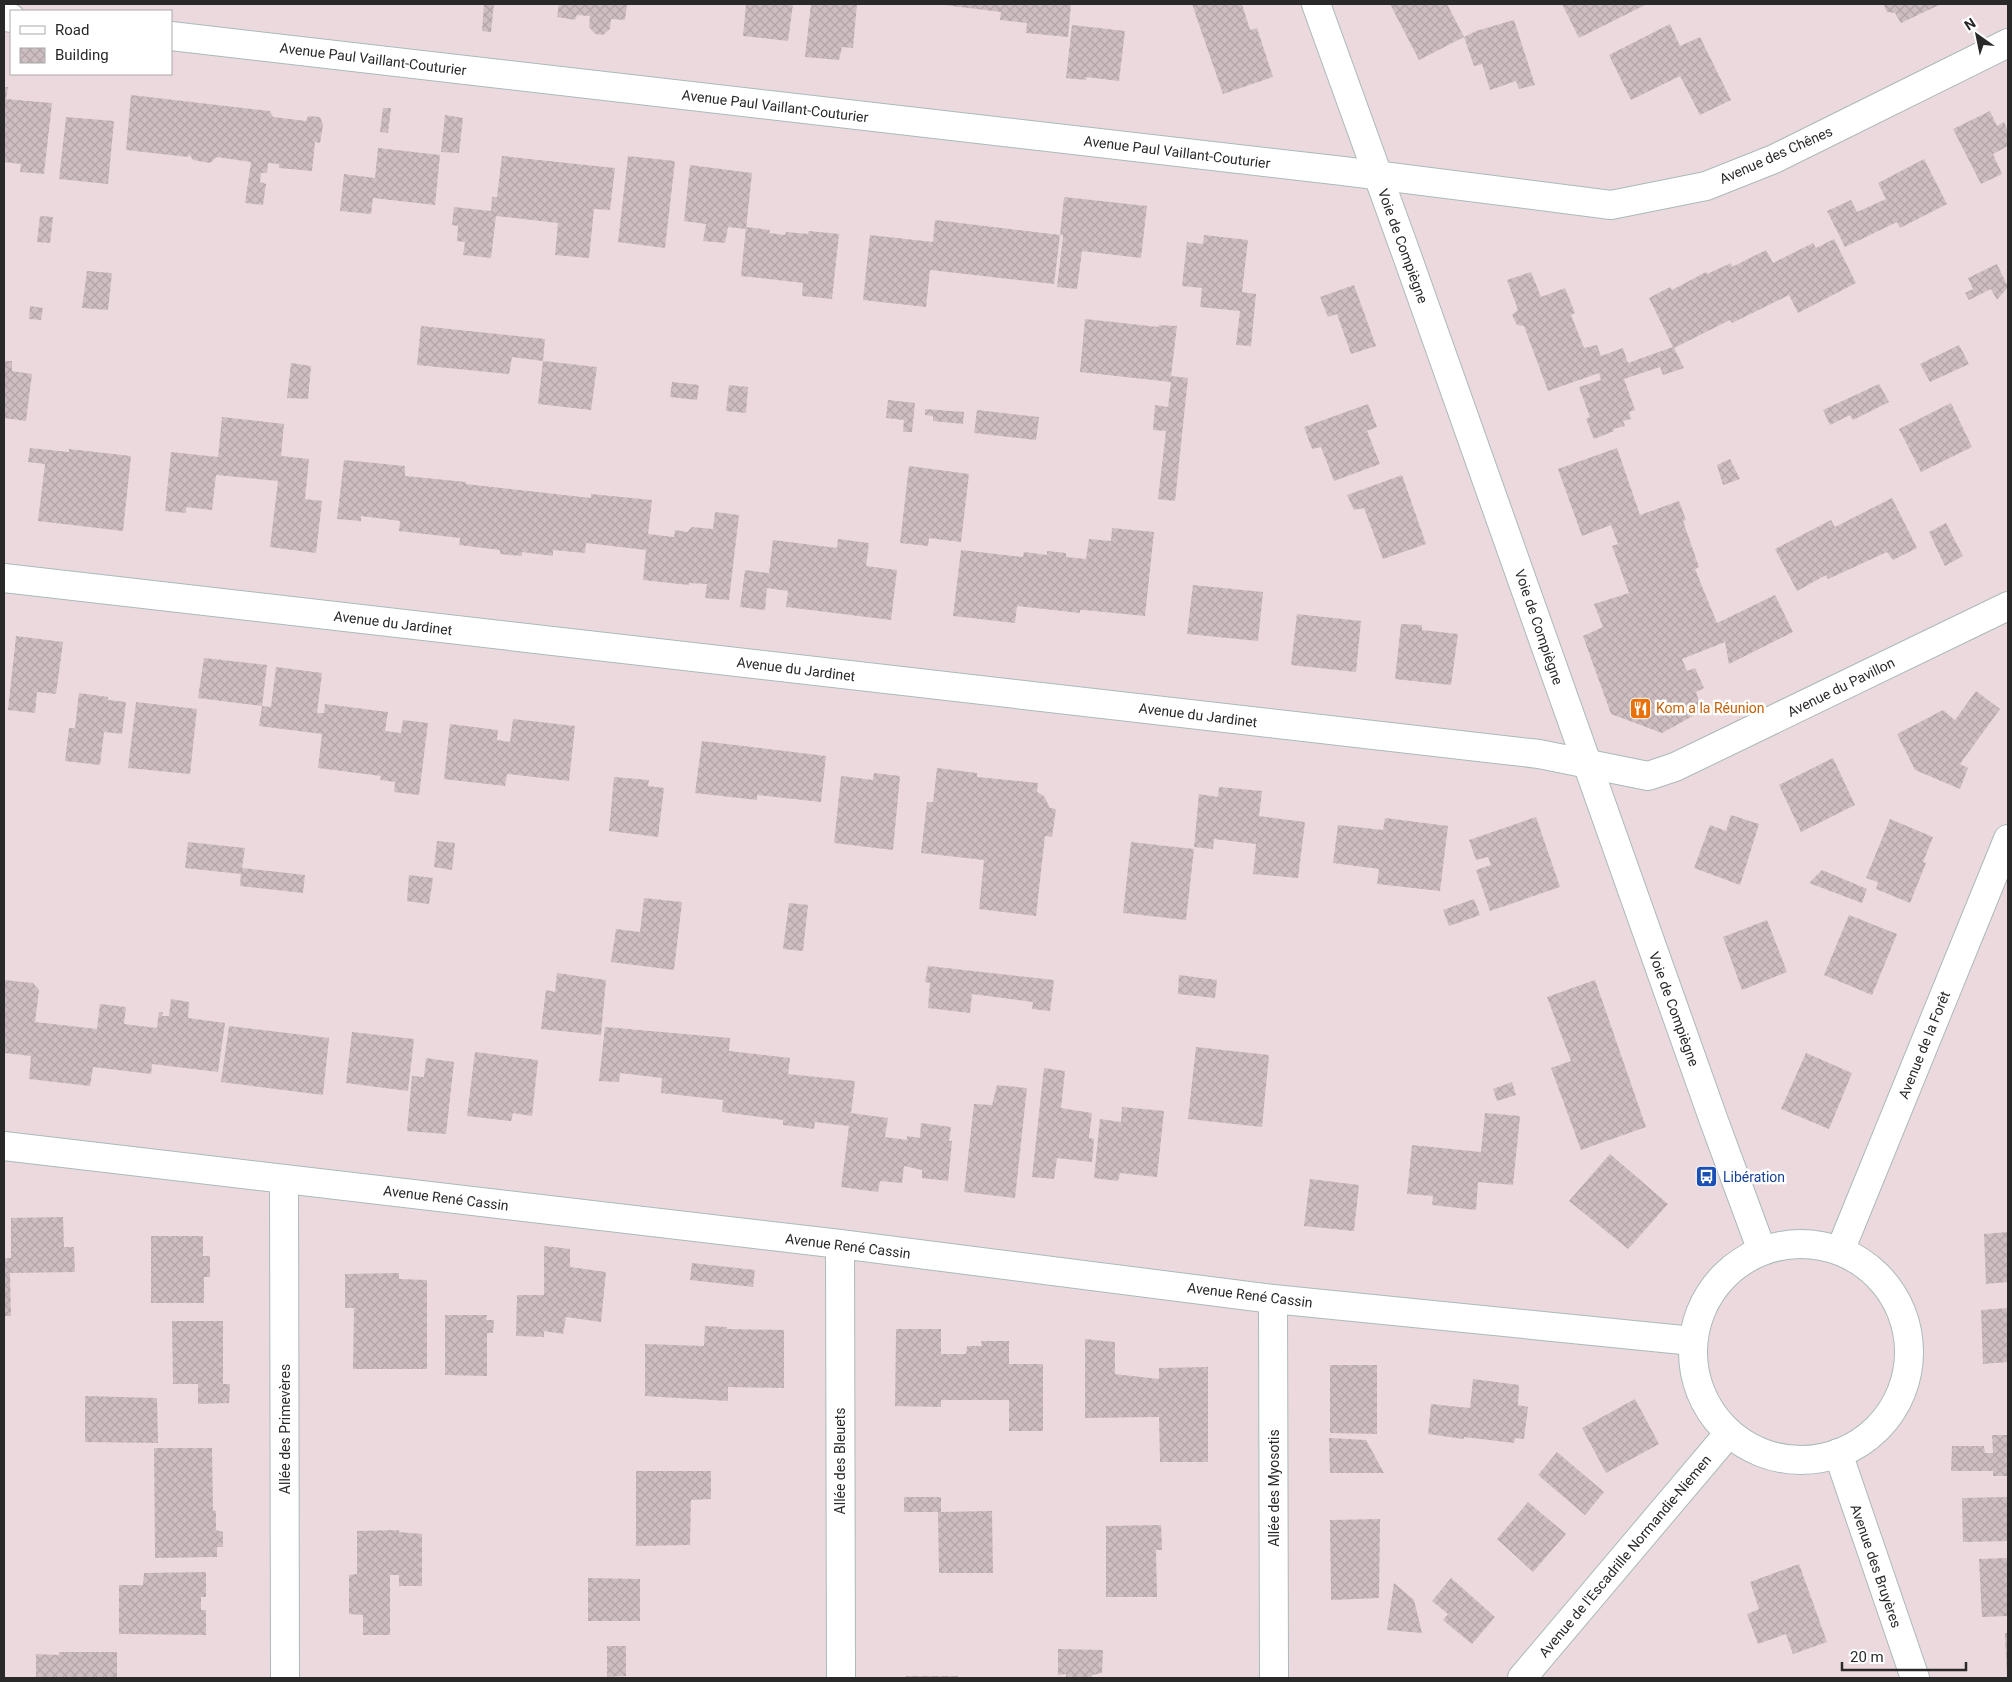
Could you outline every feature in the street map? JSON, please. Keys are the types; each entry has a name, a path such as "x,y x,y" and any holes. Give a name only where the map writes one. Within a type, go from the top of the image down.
{"street":[{"name":"Voie de Compiègne","path":"1316,4 1762,1251"},
{"name":"Avenue Paul Vaillant-Couturier","path":"172,36 1378,176"},
{"name":"Avenue des Chênes","path":"1378,176 1611,205 1706,186 1774,159 2008,43"},
{"name":"Avenue du Jardinet","path":"4,578 1539,754 1587,765"},
{"name":"Avenue du Pavillon","path":"1587,765 1648,776 1676,767 2008,606"},
{"name":"Avenue de la Forêt","path":"1840,1251 2008,839"},
{"name":"Avenue René Cassin","path":"4,1146 840,1244 1273,1299 1693,1341"},
{"name":"Allée des Primevères","path":"284,1179 285,1678"},
{"name":"Allée des Bleuets","path":"840,1244 841,1678"},
{"path":"1788,1245 1814,1245 1840,1251 1868,1267 1891,1291 1905,1320 1910,1352 1904,1384 1890,1414 1867,1438 1838,1453 1810,1460 1781,1459 1753,1449 1728,1433 1707,1407 1695,1375 1693,1341 1700,1312 1715,1286 1736,1265 1762,1251 1788,1245"},
{"name":"Allée des Myosotis","path":"1273,1299 1274,1678"},
{"name":"Avenue de l'Escadrille Normandie-Niemen","path":"1522,1678 1728,1433"},
{"name":"Avenue des Bruyères","path":"1838,1453 1915,1678"}],"building":[{"path":"484,4 494,4 491,32 482,31"},
{"path":"559,4 627,4 625,20 611,19 610,29 603,35 595,34 589,27 590,16 577,15 575,20 557,17"},
{"path":"746,4 793,4 788,41 743,36"},
{"path":"811,4 857,4 853,48 842,47 839,60 805,57"},
{"path":"936,4 1071,4 1068,37 1026,33 1027,23 1000,20 1001,12"},
{"path":"1192,4 1242,4 1250,30 1257,28 1273,77 1223,94"},
{"path":"1390,4 1447,4 1464,37 1419,60"},
{"path":"1562,4 1647,4 1579,38"},
{"path":"1886,4 1941,4 1901,23 1895,13 1887,12 1884,6"},
{"path":"1514,20 1535,85 1519,89 1516,81 1490,90 1482,64 1474,66 1464,37 1476,31"},
{"path":"1670,24 1680,46 1700,37 1731,100 1700,115 1680,76 1631,100 1609,55"},
{"path":"1072,25 1125,31 1119,81 1086,77 1086,80 1066,78"},
{"path":"4,87 8,87 6,99 52,103 44,174 20,172 21,164 4,162"},
{"path":"131,95 270,111 273,117 306,121 308,116 320,117 323,125 320,143 315,142 312,171 279,168 279,164 268,163 267,173 261,173 260,182 266,184 263,205 245,203 251,162 217,157 210,163 193,160 189,154 188,157 126,150"},
{"path":"383,108 391,108 388,133 380,132"},
{"path":"1990,111 1997,126 2004,122 2008,132 2008,146 1993,154 2002,174 1981,184 1953,129"},
{"path":"445,115 463,118 459,153 441,152"},
{"path":"66,117 114,121 108,184 59,179"},
{"path":"378,148 440,155 435,205 373,198 371,214 340,211 344,174 375,178"},
{"path":"502,156 615,168 610,210 594,209 589,258 555,255 558,223 496,216 491,258 463,255 465,242 457,241 458,226 452,225 454,207 491,211 492,197 497,197"},
{"path":"628,156 675,161 665,248 618,242"},
{"path":"1924,159 1947,204 1900,228 1897,222 1845,247 1827,211 1851,200 1857,212 1886,199 1878,183"},
{"path":"690,165 752,173 746,229 728,227 725,243 703,241 706,224 684,221"},
{"path":"1064,197 1147,206 1141,258 1082,251 1077,289 1057,287 1063,237 1063,235 1060,235"},
{"path":"40,216 53,217 50,243 37,242"},
{"path":"935,220 1060,235 1054,284 930,270 926,307 863,300 870,235 933,242"},
{"path":"746,227 770,230 769,233 785,235 786,232 808,234 809,231 839,234 832,299 802,296 803,283 741,276"},
{"path":"1204,235 1248,240 1242,292 1256,294 1251,346 1236,345 1240,311 1200,307 1202,288 1182,286 1187,242 1203,244"},
{"path":"1834,239 1856,283 1798,313 1789,295 1732,323 1730,320 1674,348 1684,368 1663,375 1660,367 1624,379 1635,410 1629,412 1631,419 1623,421 1625,426 1613,429 1614,431 1594,439 1586,419 1590,417 1579,387 1601,380 1599,373 1548,391 1524,326 1517,325 1512,315 1518,310 1507,280 1531,272 1541,297 1565,288 1575,313 1571,315 1584,348 1597,345 1601,356 1623,348 1628,363 1673,347 1649,298 1670,287 1672,290 1706,272 1707,274 1731,263 1732,267 1766,250 1773,263 1813,243 1816,248"},
{"path":"1997,264 2008,287 1997,300 1991,289 1969,300 1965,293 1973,289 1968,278"},
{"path":"87,271 112,273 108,310 82,308"},
{"path":"1354,285 1376,346 1351,354 1337,314 1328,317 1320,297"},
{"path":"30,306 43,308 41,320 29,319"},
{"path":"1085,319 1159,327 1159,325 1177,326 1171,376 1188,378 1175,501 1158,499 1166,431 1153,430 1155,405 1168,407 1171,382 1080,372"},
{"path":"421,326 545,339 543,361 512,357 509,374 417,365"},
{"path":"1959,345 1969,364 1930,382 1920,364"},
{"path":"4,361 12,361 12,371 32,374 26,421 4,418"},
{"path":"543,361 597,367 591,410 538,404"},
{"path":"291,363 311,366 308,399 287,398"},
{"path":"672,382 699,385 697,400 670,397"},
{"path":"1879,384 1889,402 1853,420 1850,415 1830,425 1823,410"},
{"path":"729,385 748,387 746,413 726,411"},
{"path":"888,400 915,403 912,432 903,432 904,420 886,418"},
{"path":"1951,403 1972,447 1921,472 1899,429"},
{"path":"1368,404 1377,427 1367,431 1380,464 1334,481 1321,447 1312,449 1304,427"},
{"path":"925,409 964,412 963,424 933,421 933,416 925,415"},
{"path":"977,410 1039,417 1036,440 974,433"},
{"path":"222,417 284,424 281,456 309,459 305,499 322,501 316,553 270,547 278,481 216,475 212,510 186,507 186,513 165,511 171,452 218,457"},
{"path":"30,448 69,452 69,449 131,456 123,531 38,521 45,464 28,462"},
{"path":"1617,448 1640,515 1679,501 1686,520 1683,521 1699,567 1695,569 1717,623 1775,595 1793,632 1729,664 1725,642 1682,659 1687,671 1695,668 1704,688 1696,692 1702,711 1662,733 1611,714 1583,636 1603,627 1594,604 1629,593 1612,546 1618,544 1611,525 1582,536 1558,469"},
{"path":"1730,459 1740,479 1723,485 1717,465"},
{"path":"344,460 405,466 405,476 466,482 466,484 591,498 591,494 652,500 648,534 674,537 675,530 687,532 692,527 713,529 715,512 739,515 729,600 705,598 707,584 689,583 689,585 643,580 646,550 586,543 585,553 553,550 553,556 522,552 522,556 500,554 500,550 459,545 460,538 399,531 400,521 361,516 361,521 337,519"},
{"path":"909,466 969,474 961,542 929,538 928,546 900,543"},
{"path":"1402,475 1426,544 1383,559 1364,508 1354,510 1347,495"},
{"path":"1892,498 1917,548 1893,560 1887,552 1828,579 1826,575 1797,591 1775,549 1831,520 1835,527"},
{"path":"1946,523 1963,556 1945,566 1929,532"},
{"path":"1112,528 1154,532 1145,616 1084,610 1080,610 1080,613 1017,606 1015,623 953,616 961,550 1023,557 1024,552 1047,555 1047,551 1066,553 1066,557 1086,559 1089,539 1111,541"},
{"path":"838,539 869,543 866,566 897,570 891,620 786,607 788,591 767,588 765,610 740,607 745,570 769,573 773,540 837,548"},
{"path":"1193,585 1263,592 1258,641 1187,634"},
{"path":"1297,614 1361,621 1356,672 1291,665"},
{"path":"1401,624 1422,625 1422,630 1458,634 1451,685 1395,679"},
{"path":"16,636 63,642 56,694 37,692 35,713 8,710"},
{"path":"204,658 267,665 262,706 198,698"},
{"path":"276,667 322,673 317,713 324,713 325,704 388,712 385,731 401,733 403,720 428,723 419,795 394,792 395,782 380,780 381,776 318,768 322,734 259,726 262,706 271,707"},
{"path":"1976,691 2000,709 1960,764 1968,768 1960,789 1915,770 1897,734 1943,710 1955,720"},
{"path":"79,693 108,697 108,700 126,702 122,734 104,732 100,765 65,761 69,728 75,728"},
{"path":"136,702 197,709 190,774 128,768"},
{"path":"513,719 575,726 569,781 507,774 505,786 444,779 450,724 498,730 497,740 510,742"},
{"path":"702,741 826,756 821,802 757,795 757,800 695,793"},
{"path":"1833,758 1855,805 1801,832 1779,785"},
{"path":"937,768 977,773 977,777 1038,783 1037,792 1044,796 1050,808 1056,809 1052,837 1045,836 1036,916 979,909 984,860 921,853 927,802 933,802"},
{"path":"874,773 900,776 893,850 834,843 841,776 873,780"},
{"path":"614,777 649,780 648,786 664,788 658,837 609,831"},
{"path":"1219,787 1262,791 1259,816 1305,822 1298,878 1253,874 1256,844 1214,839 1213,849 1194,847 1199,794 1218,797"},
{"path":"1731,815 1759,824 1740,885 1694,868 1710,825 1726,831"},
{"path":"1536,817 1560,887 1490,911 1476,870 1491,865 1488,857 1476,860 1469,840"},
{"path":"1385,818 1448,826 1440,891 1377,884 1379,869 1333,863 1338,825 1383,830"},
{"path":"1890,819 1933,837 1923,862 1926,863 1910,903 1876,889 1878,882 1866,878"},
{"path":"437,841 455,843 452,870 434,867"},
{"path":"188,842 245,848 242,868 305,875 303,893 240,886 241,874 185,868"},
{"path":"1131,842 1194,849 1186,920 1123,913"},
{"path":"1822,870 1867,889 1862,903 1809,883"},
{"path":"409,875 433,878 429,904 407,901"},
{"path":"644,898 682,902 674,970 611,962 616,929 640,932"},
{"path":"1474,899 1480,915 1449,926 1443,910"},
{"path":"789,903 808,905 803,951 783,949"},
{"path":"1849,915 1897,934 1872,995 1824,975"},
{"path":"1767,920 1787,972 1742,990 1723,937"},
{"path":"928,966 1054,980 1050,1011 1032,1009 1033,1002 972,994 970,1013 928,1008 930,983 925,982"},
{"path":"557,973 606,980 601,1035 541,1029 546,990 555,992"},
{"path":"1179,975 1217,980 1215,998 1178,994"},
{"path":"4,980 33,983 39,990 35,1022 97,1029 100,1004 126,1007 124,1024 157,1028 159,1012 163,1012 162,1016 169,1016 171,999 189,1002 188,1018 225,1023 218,1072 152,1064 151,1074 93,1067 90,1086 29,1079 31,1056 4,1053"},
{"path":"1595,980 1646,1127 1581,1150 1551,1068 1571,1061 1547,997"},
{"path":"229,1026 329,1038 323,1095 221,1082"},
{"path":"605,1027 730,1038 729,1051 790,1058 788,1074 855,1081 851,1113 888,1118 885,1137 907,1140 907,1136 920,1138 921,1123 951,1127 949,1141 952,1141 948,1181 922,1178 922,1170 904,1166 902,1183 880,1181 878,1192 841,1187 849,1126 815,1122 814,1129 783,1125 783,1120 722,1112 723,1100 661,1093 662,1078 620,1073 619,1082 599,1081"},
{"path":"352,1032 414,1039 408,1091 346,1083"},
{"path":"1196,1047 1269,1055 1262,1127 1188,1119"},
{"path":"475,1052 538,1060 532,1116 513,1113 511,1121 467,1116"},
{"path":"1806,1053 1852,1073 1829,1129 1781,1109"},
{"path":"426,1058 454,1062 446,1134 407,1131 412,1076 424,1077"},
{"path":"1044,1068 1065,1071 1061,1108 1092,1113 1089,1138 1094,1139 1092,1162 1057,1158 1054,1179 1032,1177"},
{"path":"1512,1082 1516,1095 1497,1101 1493,1089"},
{"path":"997,1085 1027,1088 1015,1198 964,1192 974,1104 992,1105"},
{"path":"1122,1107 1164,1111 1157,1177 1120,1173 1118,1181 1094,1178 1100,1119 1121,1122"},
{"path":"1485,1113 1520,1116 1513,1185 1478,1182 1476,1210 1432,1205 1433,1196 1407,1194 1412,1145 1481,1152"},
{"path":"1610,1154 1668,1204 1628,1249 1569,1201"},
{"path":"1310,1179 1359,1185 1354,1231 1304,1226"},
{"path":"63,1217 64,1247 74,1247 75,1272 10,1273 11,1316 4,1316 4,1258 11,1258 11,1218"},
{"path":"2008,1232 2008,1282 1986,1284 1984,1234"},
{"path":"151,1236 203,1236 203,1256 210,1256 210,1277 204,1277 204,1303 151,1303"},
{"path":"544,1246 570,1249 570,1267 606,1272 601,1322 566,1317 563,1334 544,1331 544,1337 516,1336 517,1295 544,1295"},
{"path":"692,1263 755,1270 753,1287 690,1280"},
{"path":"399,1273 399,1279 427,1280 427,1369 353,1369 354,1308 345,1308 345,1274"},
{"path":"2008,1308 2008,1362 1983,1364 1981,1310"},
{"path":"445,1315 487,1315 486,1320 494,1320 493,1333 487,1333 487,1376 445,1375"},
{"path":"172,1321 223,1321 223,1384 230,1384 229,1403 198,1404 198,1384 173,1384"},
{"path":"705,1326 727,1327 727,1329 784,1330 784,1388 728,1387 728,1401 645,1396 645,1344 704,1346"},
{"path":"896,1329 941,1329 941,1354 966,1354 967,1346 982,1346 981,1341 1009,1341 1009,1364 1043,1364 1043,1431 1009,1431 1009,1400 941,1400 941,1407 895,1406"},
{"path":"1085,1339 1115,1342 1115,1374 1159,1379 1159,1368 1208,1367 1208,1462 1160,1462 1159,1417 1085,1418"},
{"path":"1330,1365 1377,1365 1377,1434 1330,1433"},
{"path":"1473,1379 1519,1385 1518,1405 1528,1407 1524,1439 1515,1438 1514,1443 1428,1434 1431,1404 1470,1408"},
{"path":"85,1396 157,1398 158,1443 85,1442"},
{"path":"1635,1399 1659,1444 1606,1473 1582,1428"},
{"path":"1992,1435 2008,1435 2008,1476 1993,1476 1993,1471 1951,1471 1952,1446 1984,1446 1985,1453 1993,1453"},
{"path":"1329,1438 1366,1440 1384,1473 1330,1473"},
{"path":"154,1448 212,1448 213,1510 216,1511 216,1530 223,1532 223,1547 217,1547 217,1557 155,1558"},
{"path":"1557,1452 1604,1492 1585,1515 1538,1475"},
{"path":"636,1471 711,1471 711,1499 691,1500 690,1545 636,1546"},
{"path":"904,1497 941,1497 941,1512 992,1511 993,1573 939,1573 938,1512 904,1512"},
{"path":"2008,1497 2008,1541 1963,1542 1962,1498"},
{"path":"1528,1502 1566,1534 1533,1572 1497,1539"},
{"path":"1380,1519 1379,1598 1331,1600 1330,1520"},
{"path":"1161,1525 1162,1550 1156,1550 1157,1597 1106,1597 1106,1526"},
{"path":"399,1530 399,1532 422,1534 422,1586 399,1586 399,1575 390,1575 390,1635 363,1635 363,1615 349,1614 349,1575 357,1574 357,1531"},
{"path":"2008,1558 2008,1616 1982,1617 1979,1559"},
{"path":"1799,1564 1827,1642 1793,1654 1786,1634 1758,1644 1747,1614 1759,1609 1750,1582"},
{"path":"206,1572 206,1597 201,1597 201,1610 206,1610 206,1635 119,1634 119,1585 143,1585 144,1573"},
{"path":"588,1578 640,1579 640,1621 588,1621"},
{"path":"1451,1578 1495,1617 1472,1644 1443,1620 1448,1614 1432,1601"},
{"path":"1394,1583 1414,1600 1422,1633 1387,1630"},
{"path":"2005,1633 2008,1633 2008,1678 2007,1678"},
{"path":"607,1646 626,1646 626,1676 607,1677"},
{"path":"1058,1649 1103,1650 1102,1673 1092,1675 1092,1678 1066,1678 1066,1674 1058,1675"},
{"path":"59,1652 117,1652 117,1678 36,1678 36,1654 59,1655"},
{"path":"906,1676 958,1676 958,1678 906,1678"}],"place":[{"name":"Kom a la Réunion","path":"1640,708"},
{"name":"Libération","path":"1707,1177"}]}
